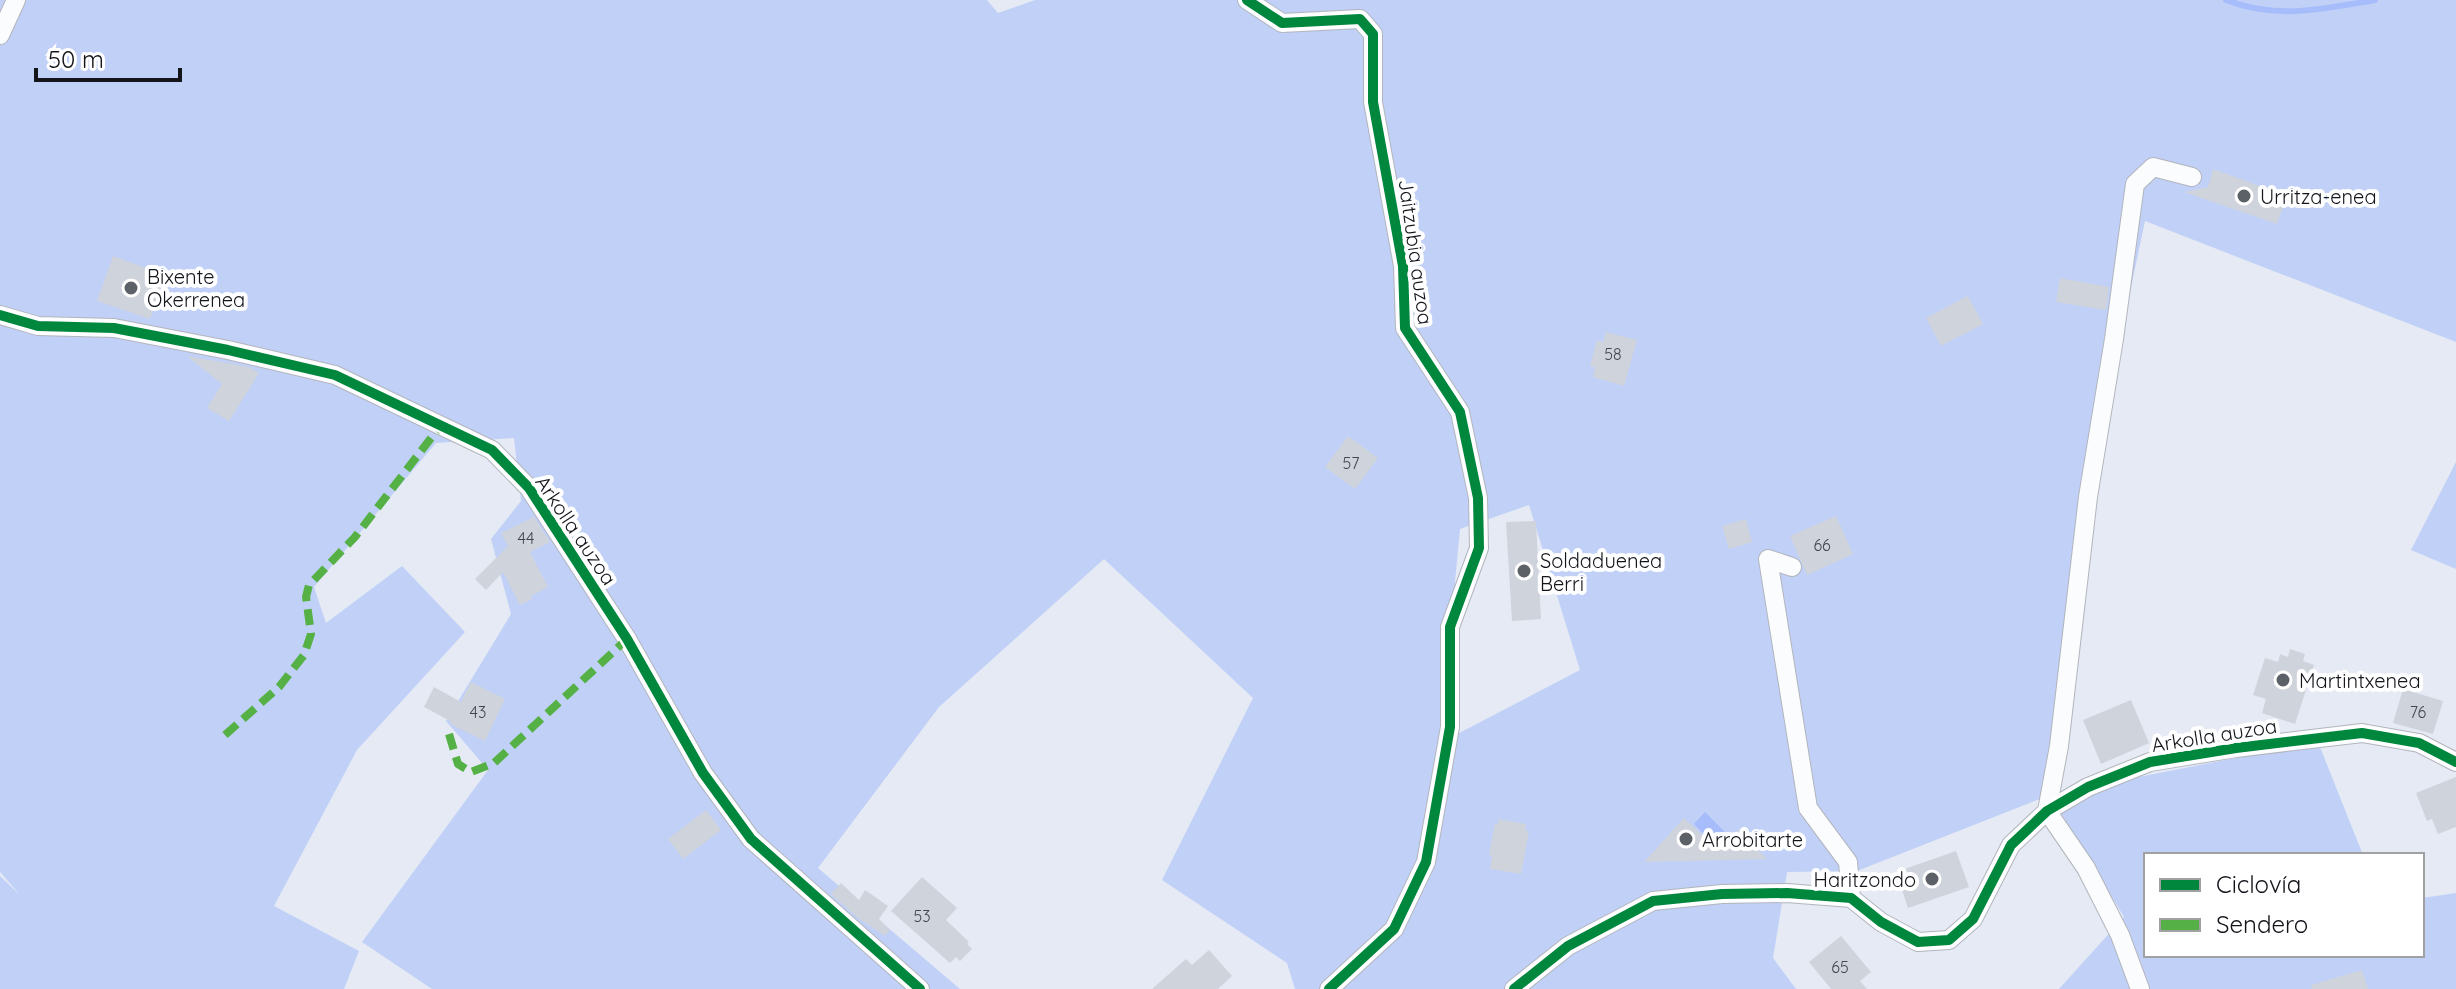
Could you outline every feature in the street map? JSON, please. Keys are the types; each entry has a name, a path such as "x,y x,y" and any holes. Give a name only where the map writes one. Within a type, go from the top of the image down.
{"street":[{"path":"0,35 16,0"},
{"name":"Jaitzubia auzoa","path":"1247,0 1282,23 1360,19 1373,34 1373,102 1403,266 1405,328 1460,412 1478,498 1479,548 1450,627 1450,727 1426,862 1394,929 1329,989"},
{"path":"2140,989 2120,935 2086,868 2047,811 2059,746 2088,497 2135,184 2153,167 2192,177"},
{"name":"Arkolla auzoa","path":"0,315 38,326 114,328 335,375 492,450 529,488 627,639 703,773 751,839 920,989"},
{"path":"1514,989 1568,946 1653,901 1748,893 1851,898 1848,862 1808,808 1768,559 1792,567"},
{"name":"Arkolla auzoa","path":"1851,898 1881,922 1918,942 1949,940 1973,919 2011,845 2047,811 2088,787 2150,762 2362,733 2419,743 2456,762"}],"shaded area":[{"path":"0,0 987,0 998,13 1035,0 2456,0 2456,342 2145,221 2098,444 2051,794 2318,742 2362,853 2144,853 2144,957 2424,957 2424,898 2456,893 2456,989 2059,989 2124,917 2050,795 1857,871 1787,872 1773,958 1796,989 1295,989 1287,963 1162,880 1253,698 1104,559 939,707 818,868 960,989 432,989 362,942 488,770 446,721 511,614 491,539 521,501 514,438 436,443 314,587 326,623 402,566 465,632 357,750 274,906 359,951 344,989 0,989 0,876 20,895 0,872","holes":["1529,505 1580,670 1440,743 1460,529"]},
{"path":"2456,462 2456,569 2411,550"},
{"path":"1705,812 1728,835 1716,847 1694,824"}],"building":[{"name":"Urritza-enea","path":"2213,169 2287,196 2277,224 2184,192 2208,187"},
{"name":"Bixente Okerrenea","path":"113,256 165,275 150,319 97,301"},
{"path":"2060,278 2109,287 2106,310 2056,302"},
{"path":"1968,296 1983,324 1941,346 1926,318"},
{"path":"1606,332 1637,340 1624,386 1593,377 1595,367 1590,366 1597,340 1603,342"},
{"path":"187,356 249,367 259,373 229,421 207,408 222,384"},
{"path":"1348,436 1378,458 1355,489 1325,467"},
{"path":"1836,516 1853,554 1807,575 1790,536"},
{"path":"534,517 550,542 530,552 548,587 520,605 503,572 486,590 475,579 508,546 501,533"},
{"path":"1746,519 1752,542 1729,549 1722,526"},
{"name":"Soldaduenea Berri","path":"1536,521 1541,619 1512,621 1506,522"},
{"name":"Martintxenea","path":"2290,649 2305,654 2303,661 2314,665 2295,724 2262,713 2266,699 2253,695 2265,658 2278,662 2280,654 2288,657"},
{"path":"471,682 505,699 485,741 424,707 434,687 461,702"},
{"path":"2403,689 2443,701 2433,734 2393,723"},
{"path":"2131,700 2149,743 2101,764 2083,720"},
{"path":"2456,777 2456,827 2438,834 2432,819 2427,821 2416,793"},
{"path":"706,810 721,830 683,859 668,839"},
{"name":"Arrobitarte","path":"1684,818 1718,850 1738,830 1767,859 1644,862"},
{"path":"1498,819 1526,824 1525,830 1529,831 1521,874 1490,869 1492,856 1489,855"},
{"name":"Haritzondo","path":"1956,851 1969,887 1908,908 1896,872"},
{"path":"922,877 957,908 946,920 969,942 967,944 972,949 960,961 956,957 950,963 891,911"},
{"path":"841,883 859,900 865,890 888,906 879,919 890,930 885,936 831,894"},
{"path":"1841,936 1871,972 1860,981 1867,989 1831,989 1809,962"},
{"path":"1209,950 1232,976 1218,989 1152,989 1186,959 1192,965"},
{"path":"2362,970 2368,989 2312,989 2311,985"}],"waterway":[{"path":"2226,0 2263,10 2282,11 2375,0"}],"marked path":[{"path":"225,735 279,687 304,655 311,634 306,597 309,585 355,537 441,425"},
{"path":"449,734 458,764 471,772 494,763 627,639"}],"cycle path":[{"path":"1247,0 1282,23 1360,19 1373,34 1373,102 1403,266 1405,328 1460,412 1478,498 1479,548 1450,627 1450,727 1426,862 1394,929 1329,989"},
{"path":"0,315 38,326 114,328 335,375 492,450 529,488 627,639 703,773 751,839 920,989"},
{"path":"1514,989 1568,946 1653,901 1722,894 1787,893 1851,898 1881,922 1918,942 1949,940 1973,919 2011,845 2047,811 2088,787 2150,762 2362,733 2419,743 2456,762"}],"place":[{"name":"Urritza-enea","path":"2244,196"},
{"name":"Bixente Okerrenea","path":"131,288"},
{"name":"Soldaduenea Berri","path":"1524,571"},
{"name":"Martintxenea","path":"2283,680"},
{"name":"Arrobitarte","path":"1686,839"},
{"name":"Haritzondo","path":"1932,879"}]}
